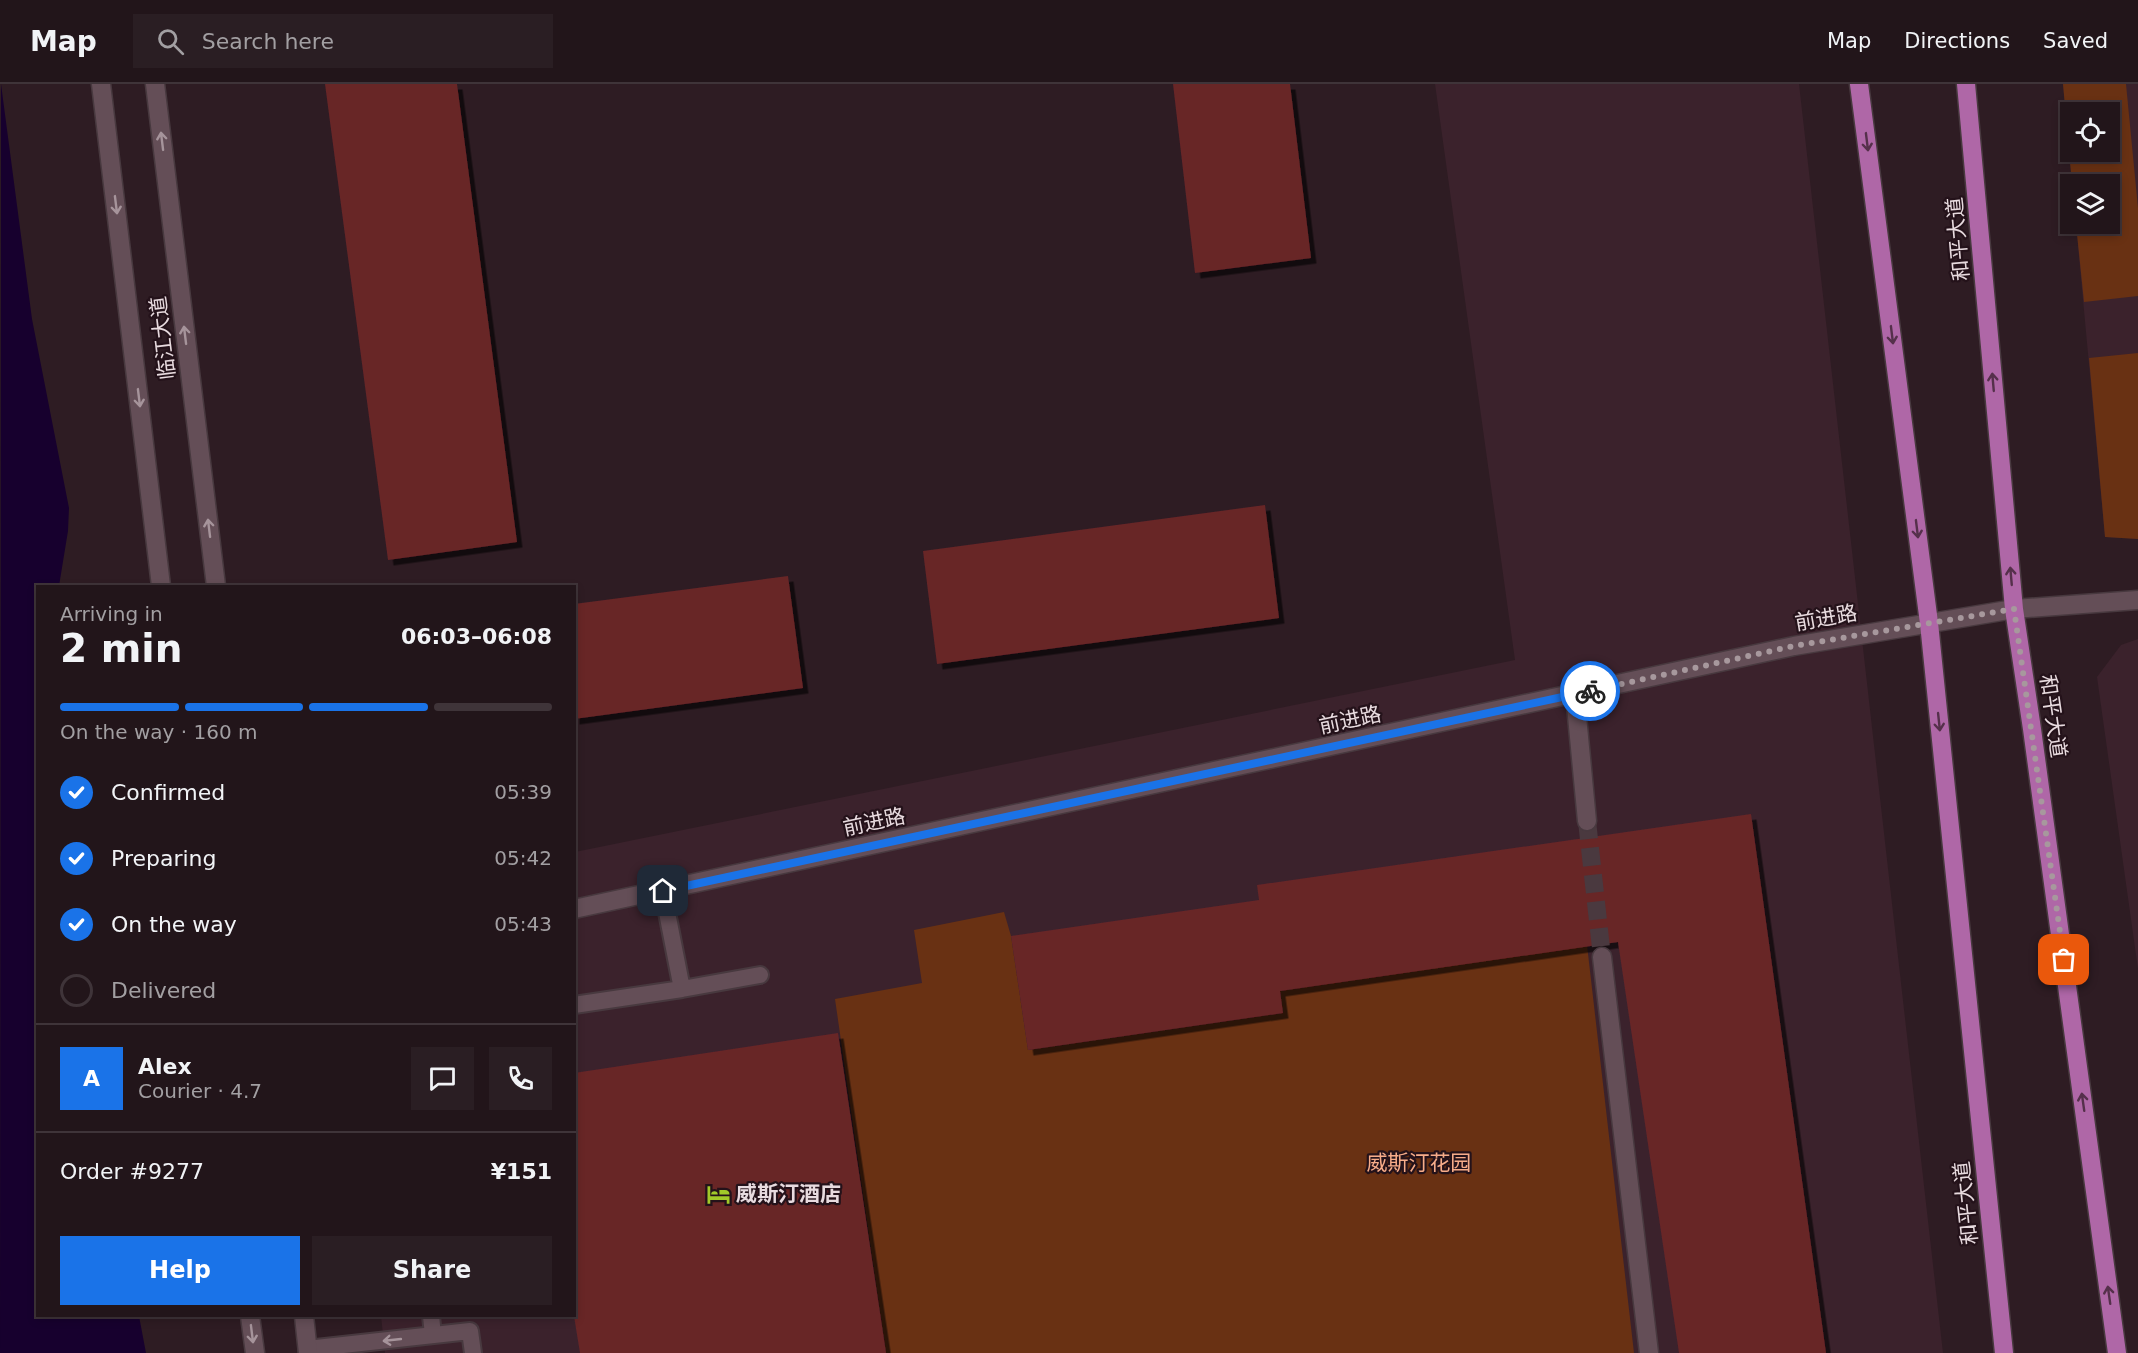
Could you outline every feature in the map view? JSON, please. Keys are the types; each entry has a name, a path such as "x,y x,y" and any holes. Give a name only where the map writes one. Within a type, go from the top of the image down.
{"main road":[{"name":"和平大道","path":"1859,84 1929,622 2004,1353"},
{"name":"和平大道","path":"1966,84 2014,609 2117,1353"}],"street":[{"name":"临江大道","path":"101,84 161,585"},
{"name":"临江大道","path":"155,84 216,585"},
{"name":"前进路","path":"576,909 1794,646 2014,609 2138,600"},
{"path":"1575,695 1587,821"},
{"path":"1602,957 1649,1353"},
{"path":"250,1317 255,1353"},
{"path":"304,1317 308,1351"}],"lane":[{"path":"663,891 682,989"},
{"path":"576,1005 760,975"},
{"path":"431,1317 433,1335"},
{"path":"308,1351 470,1331 473,1353"}],"shaded area":[{"path":"1,84 32,319 69,508 68,531 59,585 36,585 36,1317 139,1317 146,1353 0,1353"},
{"path":"1435,84 1799,84 1943,1353 385,1353 381,1317 576,1317 576,852 1515,660"},
{"path":"2063,84 2138,84 2138,539 2105,537 2077,234 2120,234 2120,174 2071,174 2070,162 2120,162 2120,102 2065,102"},
{"path":"2138,639 2138,969 2097,677 2121,645"}],"green space":[{"path":"2063,84 2126,84 2138,208 2138,296 2084,302 2077,234 2120,234 2120,174 2071,174 2070,162 2120,162 2120,102 2065,102"},
{"path":"2138,353 2138,539 2105,537 2089,358"},
{"name":"威斯汀花园","path":"1004,912 1011,936 1028,1050 1283,1013 1280,991 1587,945 1634,1353 886,1353 835,999 922,983 914,930"}],"building":[{"path":"325,84 457,84 517,542 388,560"},
{"path":"1173,84 1290,84 1311,258 1195,273"},
{"path":"1265,505 1279,618 937,664 923,551"},
{"path":"788,576 803,688 576,719 576,604"},
{"path":"1751,814 1826,1353 1679,1353 1618,942 1280,991 1283,1013 1028,1050 1011,936 1259,900 1257,885"},
{"name":"威斯汀酒店","path":"838,1033 886,1353 580,1353 574,1317 576,1317 576,1073"}],"tunnel":[{"path":"1587,821 1602,957"}],"way so far":[{"path":"1590,691 1794,646 2014,609 2064,960"}],"place":[{"name":"威斯汀酒店","path":"718,1194"}],"route":[{"path":"663,891 1590,691"}]}
